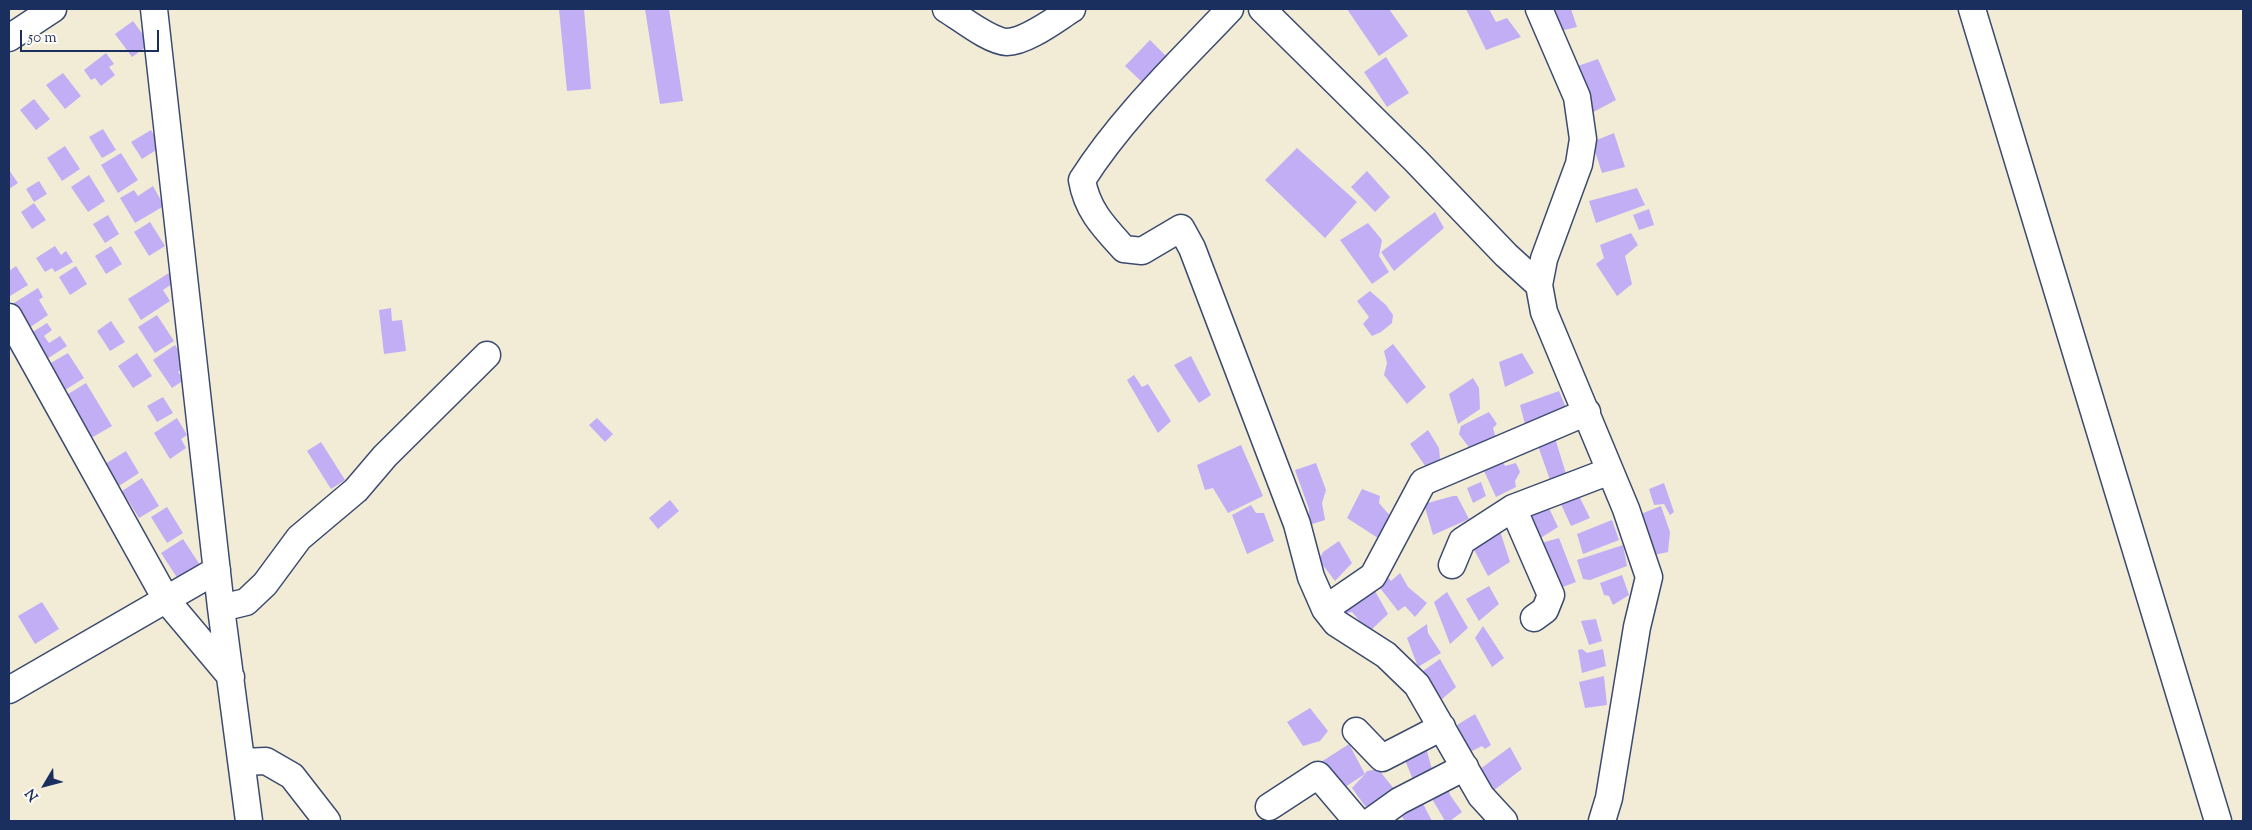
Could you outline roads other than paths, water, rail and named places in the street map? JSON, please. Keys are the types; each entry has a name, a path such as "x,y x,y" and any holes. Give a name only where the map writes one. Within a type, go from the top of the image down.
{"street":[{"path":"9,38 53,9"},
{"path":"154,9 221,608 249,821"},
{"path":"946,9 989,36 1007,42 1037,32 1072,9"},
{"path":"1230,9 1131,116 1082,180 1086,199 1107,230 1124,249 1142,251 1181,228 1192,248 1297,524 1311,577 1325,609 1336,623 1386,655 1417,684 1481,796 1504,821"},
{"path":"1262,9 1415,160 1506,256 1539,285"},
{"path":"1538,9 1577,98 1583,139 1579,164 1544,259 1539,285 1544,312 1588,412 1626,509 1649,576 1637,627 1609,798 1602,821"},
{"path":"1972,9 2218,821"},
{"path":"9,317 167,601 231,677"},
{"path":"221,608 246,602 265,584 299,538 356,490 385,456 488,355"},
{"path":"1325,609 1373,576 1423,482 1588,412"},
{"path":"1452,566 1462,540 1514,508 1610,471"},
{"path":"1514,508 1551,596 1545,610 1534,618"},
{"path":"9,690 167,601 217,570"},
{"path":"1356,731 1382,758 1442,727"},
{"path":"242,762 266,760 292,776 327,821"},
{"path":"1371,821 1399,801 1464,767"},
{"path":"1269,807 1318,775 1357,821"}]}
